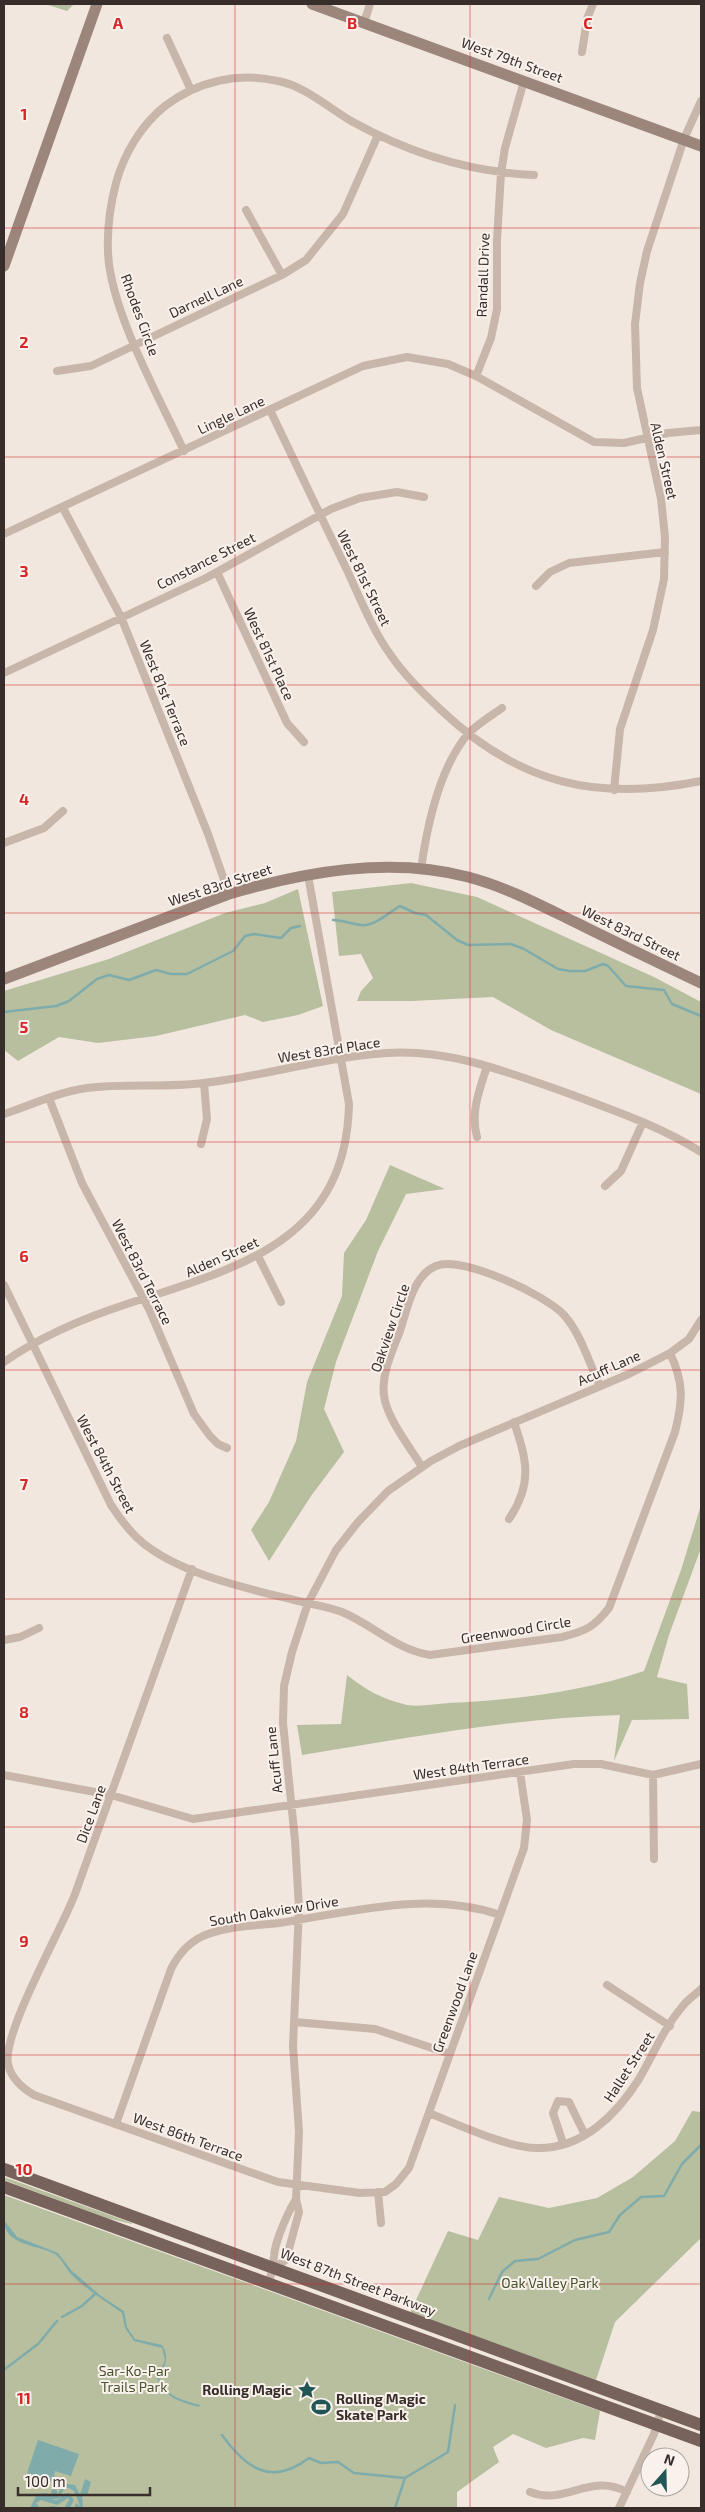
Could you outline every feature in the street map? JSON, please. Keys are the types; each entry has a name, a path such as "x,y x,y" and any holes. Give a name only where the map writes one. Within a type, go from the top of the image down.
{"main road":[{"name":"West 87th Street Parkway","path":"4,2168 701,2425"},
{"path":"4,2187 701,2441"}],"street":[{"path":"4,266 98,4"},
{"name":"West 79th Street","path":"312,4 701,146"},
{"path":"364,22 370,4"},
{"path":"582,52 587,19 593,4"},
{"path":"167,38 191,90"},
{"name":"Rhodes Circle","path":"184,451 135,345 120,306 108,254 112,198 120,166 151,118 179,95 220,80 248,76 281,81 378,135 452,163 501,173"},
{"name":"Randall Drive","path":"476,376 491,338 497,309 497,240 501,173 505,148 524,81"},
{"name":"Alden Street","path":"614,790 620,729 656,621 664,579 665,552 662,499 646,438 637,388 634,356 635,324 640,283 647,251 684,139 701,101"},
{"name":"Darnell Lane","path":"57,371 90,366 282,275 306,260 343,214 378,135"},
{"path":"501,173 534,175"},
{"path":"246,210 282,275"},
{"name":"Lingle Lane","path":"4,534 363,366 407,356 448,364 476,376 594,442 607,444 624,443 701,430"},
{"name":"West 81st Street","path":"270,410 320,516 390,654 422,692 468,734 508,760 533,772 586,787 614,790 644,790 701,781"},
{"name":"Constance Street","path":"4,673 217,572 320,516 360,498 397,492 424,498"},
{"name":"West 81st Terrace","path":"63,508 122,617 208,834 229,894"},
{"path":"536,586 550,572 569,563 665,552"},
{"name":"West 81st Place","path":"217,572 287,722 304,742"},
{"path":"421,869 433,807 444,779 468,734 502,708"},
{"path":"4,843 44,828 63,811"},
{"name":"West 83rd Street","path":"4,979 229,894 264,884 347,869 421,869 467,877 498,886 701,983"},
{"name":"Alden Street","path":"4,1362 32,1344 90,1317 191,1284 258,1256 284,1239 303,1223 331,1184 341,1162 347,1139 349,1104 308,875"},
{"name":"West 83rd Place","path":"4,1114 49,1098 86,1088 204,1083 341,1059 387,1053 419,1053 460,1058 487,1066 643,1122 683,1140 701,1152"},
{"path":"477,1137 474,1127 476,1103 487,1066"},
{"path":"201,1144 207,1119 204,1083"},
{"name":"West 83rd Terrace","path":"49,1098 82,1183 144,1299 201,1426 218,1444 227,1448"},
{"path":"605,1186 621,1171 643,1122"},
{"path":"258,1256 282,1302"},
{"path":"431,1258 436,1266 448,1264 476,1269 536,1294 551,1303 565,1316 576,1334 600,1386"},
{"name":"Oakview Circle","path":"422,1467 391,1415 385,1401 384,1386 388,1364 413,1293 426,1273 436,1266"},
{"name":"West 84th Street","path":"4,1286 111,1504 121,1520 150,1549 169,1560 246,1588 308,1603"},
{"name":"Acuff Lane","path":"275,2267 286,2260 296,2229 299,2212 296,2199 299,2132 293,2046 298,1920 292,1805 282,1723 284,1686 292,1652 308,1603 336,1550 358,1522 388,1491 422,1467 459,1446 600,1386 670,1353 689,1339 701,1320"},
{"name":"Greenwood Circle","path":"308,1603 341,1612 364,1623 395,1642 418,1653 430,1655 562,1637 583,1632 596,1624 609,1608 616,1594 675,1432 681,1408 682,1391 670,1353"},
{"path":"510,1519 521,1501 526,1480 525,1456 514,1422"},
{"name":"Dice Lane","path":"8,2064 10,2044 24,2004 69,1910 192,1569"},
{"path":"4,1640 20,1637 39,1628"},
{"name":"West 84th Terrace","path":"4,1775 110,1795 193,1819 589,1763 653,1775 701,1764"},
{"name":"Greenwood Lane","path":"378,2192 385,2192 403,2177 429,2113 526,1840 527,1820 520,1772"},
{"path":"653,1775 654,1859"},
{"name":"South Oakview Drive","path":"116,2124 171,1969 184,1949 202,1936 217,1932 420,1903 458,1905 500,1915"},
{"name":"Hallet Street","path":"607,1985 670,2026"},
{"name":"Hallet Street","path":"585,2135 600,2126 625,2100 682,2007 701,1989"},
{"path":"295,2022 375,2029 450,2054"},
{"name":"West 86th Terrace","path":"8,2064 15,2080 29,2092 262,2178 298,2186 360,2193 378,2192"},
{"path":"429,2113 507,2142 538,2148 563,2144 585,2135 569,2102 558,2101 553,2113 563,2144"},
{"path":"378,2192 381,2223"},
{"name":"Acuff Lane","path":"268,2283 275,2267 274,2256 289,2210 296,2199"},
{"path":"619,2508 657,2426 661,2411"},
{"path":"530,2492 540,2496 552,2496 609,2484 627,2492"}],"green space":[{"path":"45,4 74,4 67,11"},
{"path":"411,883 477,897 654,977 701,1002 701,1094 551,1030 493,997 412,1001 357,1001 361,991 373,978 361,954 339,956 332,892"},
{"path":"298,889 323,1006 298,1015 263,1022 245,1015 156,1036 98,1043 59,1037 18,1061 4,1050 4,991 109,959 225,913 265,903"},
{"path":"390,1165 445,1189 406,1194 378,1251 336,1362 324,1409 344,1452 311,1496 269,1561 251,1530 269,1502 296,1441 307,1382 342,1296 344,1253 366,1220"},
{"path":"701,1505 701,1548 669,1635 657,1677 687,1684 689,1719 632,1720 614,1761 620,1715 500,1724 302,1755 297,1725 341,1724 347,1675 368,1690 382,1697 398,1703 417,1706 548,1694 572,1690 644,1671 681,1570"},
{"name":"Oak Valley Park","path":"692,2111 701,2112 701,2238 615,2322 596,2380 410,2313 448,2231 478,2240 499,2197 549,2208 597,2198 633,2177 675,2141"},
{"path":"4,2177 132,2224 106,2218 4,2180"},
{"name":"Sar-Ko-Par Trails Park","path":"4,2195 600,2411 595,2440 583,2438 546,2448 513,2434 493,2447 499,2462 457,2492 457,2508 4,2508"}],"water":[{"path":"4,2220 17,2237 58,2253 71,2270 101,2296 124,2311 127,2327 135,2339 162,2345 166,2358 159,2378 163,2385 175,2397 200,2405 199,2407 174,2398 165,2391 161,2385 157,2378 165,2360 162,2348 134,2341 125,2328 122,2313 82,2284 70,2273 55,2254 16,2240 6,2229"},
{"path":"38,2440 79,2454 71,2476 55,2471 54,2482 27,2473"},
{"path":"85,2479 91,2482 87,2496 82,2495 83,2508 74,2508 76,2503 80,2506 74,2491 69,2488 64,2489 59,2498 52,2500 57,2500 64,2494 69,2493 74,2500 70,2508 64,2508 69,2500 68,2498 57,2505 41,2500 36,2503 40,2508 30,2508 37,2494 46,2493 55,2497 51,2494 52,2489 57,2490 57,2496 61,2487 67,2484 75,2485 80,2495"},
{"path":"53,2506 64,2508 41,2508"}],"waterway":[{"path":"333,920 366,925 371,924 400,906 415,913 426,915 457,940 468,945 511,944 524,949 558,969 570,971 585,971 603,964 608,966 626,986 664,990 672,1004 701,1016"},
{"path":"4,1012 56,1006 69,1001 97,979 109,975 129,980 156,970 171,974 187,974 233,951 245,936 254,934 281,938 291,928 300,926"},
{"path":"489,2299 502,2272 515,2261 538,2259 575,2240 609,2232 620,2215 641,2197 664,2196 682,2164 701,2145"},
{"path":"62,2317 82,2306 95,2294"},
{"path":"5,2369 38,2344 57,2321"},
{"path":"395,2508 405,2478 448,2452 455,2405"},
{"path":"222,2435 240,2457 260,2470 271,2472 283,2471 295,2467 309,2458 321,2463 338,2462 354,2473 405,2478"}],"place":[{"name":"Rolling Magic","path":"307,2390"},
{"name":"Rolling Magic Skate Park","path":"321,2407"}]}
